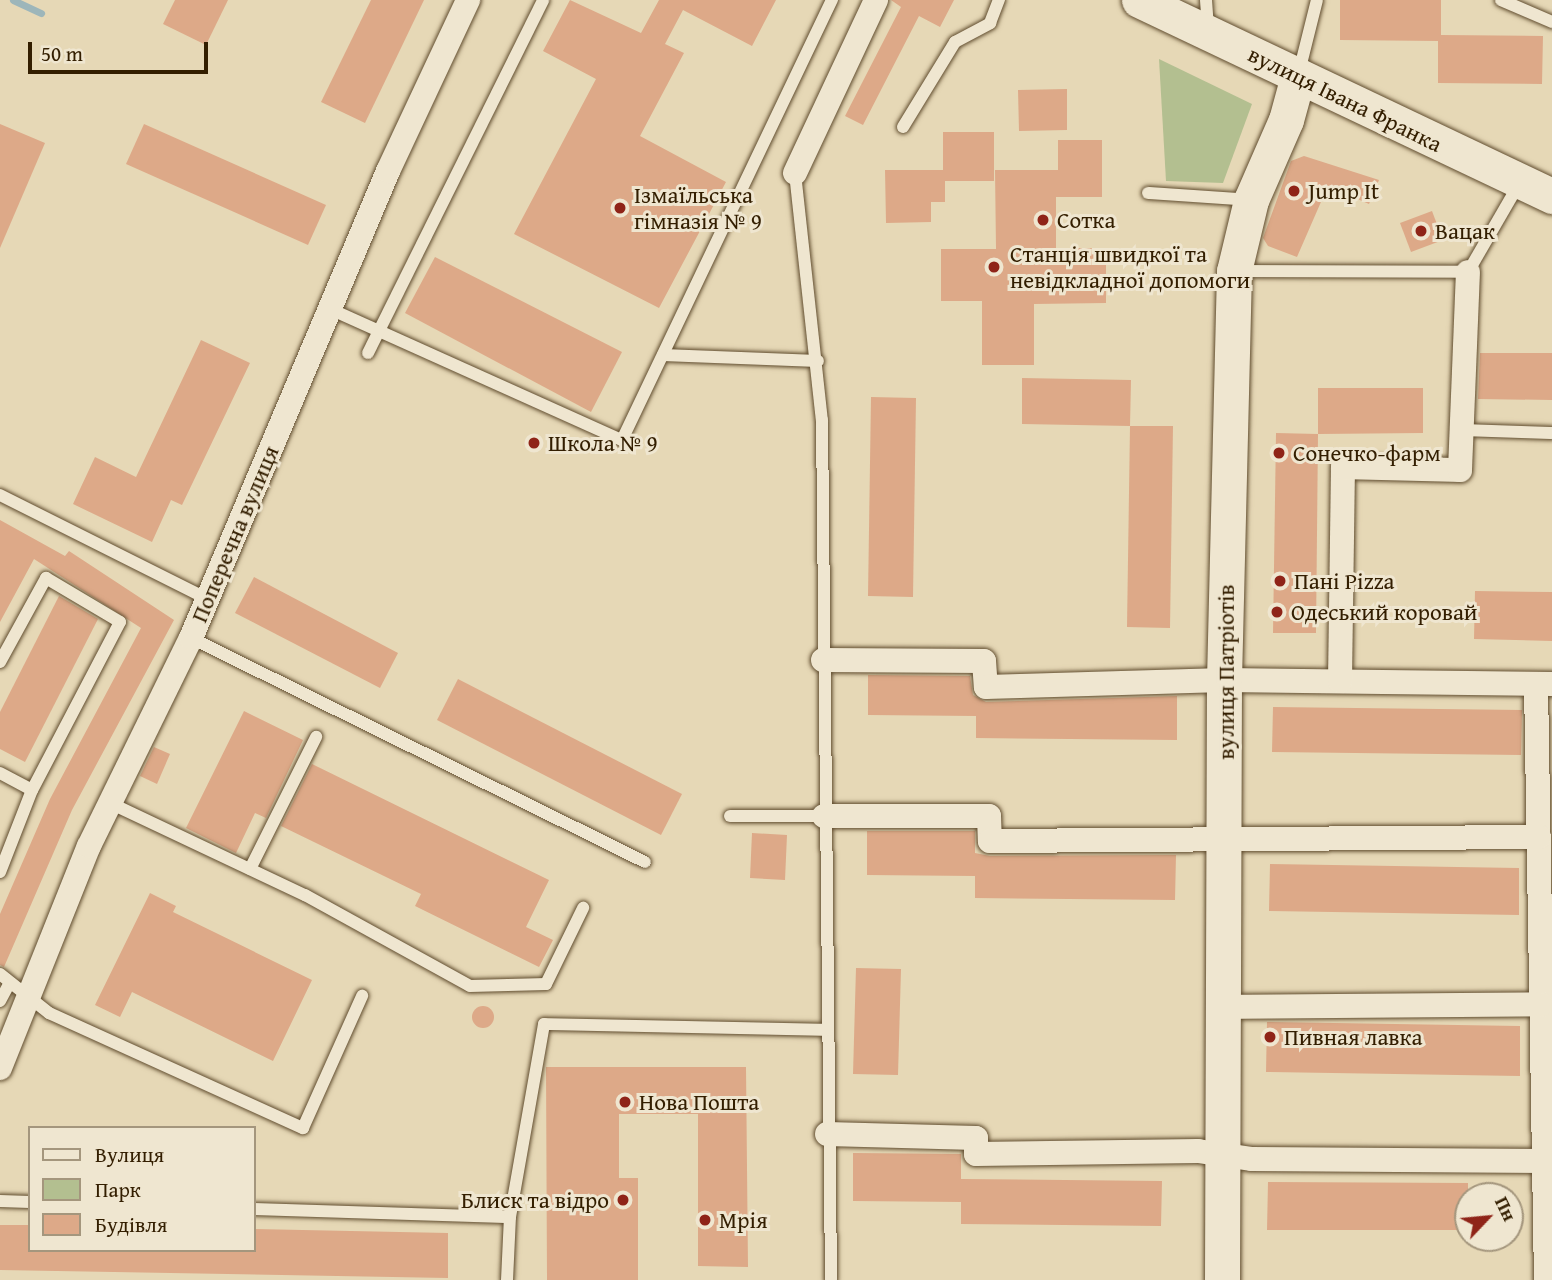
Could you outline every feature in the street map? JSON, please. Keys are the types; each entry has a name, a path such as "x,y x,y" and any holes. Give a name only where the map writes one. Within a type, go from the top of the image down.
{"street":[{"name":"Поперечна вулиця","path":"0,1068 110,803 191,638 330,309 468,0"},
{"path":"795,173 876,0"},
{"name":"вулиця Івана Франка","path":"1139,0 1207,16 1298,76 1519,184 1552,196"},
{"name":"вулиця Патріотів","path":"1222,1280 1226,838 1224,680 1234,271 1251,200 1286,120 1298,76"},
{"path":"1340,681 1343,467 1461,470 1468,272"},
{"path":"823,660 984,661 986,687 1224,680 1544,684 1539,837 1541,1004 1548,1114 1544,1161 1546,1280"},
{"path":"824,816 989,816 990,841 1539,837"},
{"path":"1224,1007 1541,1004"},
{"path":"827,1134 976,1138 976,1154 1198,1151 1224,1155 1544,1161"}],"lane":[{"path":"368,353 543,0"},
{"path":"330,309 622,440 832,0"},
{"path":"903,127 955,42 990,23 999,0"},
{"path":"1298,76 1317,0"},
{"path":"1500,0 1552,22"},
{"path":"795,173 818,361 831,1280"},
{"path":"1234,271 1468,272 1519,184"},
{"path":"1148,193 1251,200"},
{"path":"663,355 818,361"},
{"path":"1461,430 1552,433"},
{"path":"0,495 208,598"},
{"path":"0,662 46,578 120,622 32,790 0,872"},
{"path":"191,638 645,862"},
{"path":"250,869 316,737"},
{"path":"0,773 32,790"},
{"path":"110,803 250,869 470,986 546,984 583,908"},
{"path":"730,816 824,816"},
{"path":"0,1001 5,978 49,1013 303,1128 362,996"},
{"path":"507,1280 510,1217 544,1024 827,1030"},
{"path":"0,1201 28,1202"},
{"path":"256,1209 510,1217"}],"green space":[{"path":"1159,59 1252,104 1223,183 1166,181"}],"building":[{"path":"175,0 228,0 206,45 163,24"},
{"path":"371,0 424,0 365,123 321,102"},
{"name":"Ізмаїльська гімназія № 9","path":"570,0 641,33 659,0 776,0 752,46 683,10 665,44 684,53 640,136 726,182 659,308 514,234 596,79 543,51"},
{"path":"891,0 954,0 940,27 919,16 863,125 845,116 901,7"},
{"path":"1340,0 1441,0 1441,35 1543,36 1542,84 1438,83 1438,41 1340,40"},
{"path":"1067,89 1067,130 1019,131 1018,90"},
{"path":"0,124 45,143 0,248"},
{"path":"144,124 326,205 308,245 126,164"},
{"path":"943,132 994,132 994,181 945,181 945,202 931,202 931,222 886,223 885,170 943,170"},
{"path":"1058,140 1102,140 1102,197 1056,197 1056,248 1106,248 1106,303 1034,304 1034,365 982,365 982,301 941,301 941,249 996,249 995,170 1058,170"},
{"path":"1304,156 1379,180 1369,204 1332,188 1329,197 1324,195 1297,257 1268,246 1263,238 1291,161"},
{"name":"Вацак","path":"1432,211 1443,240 1411,252 1400,223"},
{"path":"435,257 622,352 591,412 405,313"},
{"path":"201,340 250,363 182,505 171,500 152,542 73,504 95,457 136,477"},
{"path":"1480,353 1552,353 1552,400 1478,399"},
{"path":"1022,378 1131,380 1130,426 1022,424"},
{"path":"1318,388 1423,388 1423,433 1318,434"},
{"path":"871,397 916,398 913,597 868,596"},
{"path":"1130,426 1173,426 1170,628 1127,627"},
{"path":"1276,433 1318,434 1316,633 1273,633"},
{"path":"0,520 65,556 69,551 174,620 72,810 4,967 0,965 0,914 50,799 141,628 34,559 0,622"},
{"path":"254,577 398,653 380,688 235,613"},
{"path":"1475,591 1552,592 1552,641 1474,639"},
{"path":"59,596 98,619 25,762 0,749 0,712"},
{"path":"868,675 970,676 973,695 986,702 1177,696 1177,740 976,738 976,716 868,715"},
{"path":"458,679 682,794 661,835 437,720"},
{"path":"1273,707 1522,710 1521,755 1272,752"},
{"path":"244,711 303,740 266,818 255,813 236,853 186,828"},
{"path":"154,747 170,754 157,784 140,776"},
{"path":"312,764 549,880 526,927 553,940 539,967 415,906 421,894 281,826"},
{"path":"867,831 975,831 975,853 990,856 1176,855 1175,900 975,898 975,876 867,875"},
{"path":"752,833 787,835 785,880 750,878"},
{"path":"1270,864 1519,868 1519,915 1269,911"},
{"path":"150,893 176,906 173,912 312,980 273,1061 132,992 120,1017 95,1005"},
{"path":"856,968 901,969 898,1075 853,1074"},
{"path":"483,1006 493,1013 494,1017 487,1027 483,1028 473,1021 472,1017 479,1007"},
{"path":"1267,1022 1520,1026 1520,1076 1266,1072"},
{"path":"546,1067 746,1067 748,1267 698,1266 698,1114 619,1114 619,1178 638,1178 638,1280 547,1280"},
{"path":"853,1153 961,1154 961,1179 1162,1181 1161,1226 961,1224 961,1202 853,1201"},
{"path":"1268,1182 1454,1183 1454,1230 1267,1230"},
{"path":"0,1225 28,1225 28,1252 256,1252 256,1229 448,1233 448,1278 0,1270"}],"waterway":[{"path":"13,0 41,13"}],"place":[{"name":"Jump It","path":"1294,191"},
{"name":"Ізмаїльська гімназія № 9","path":"620,208"},
{"name":"Сотка","path":"1043,220"},
{"name":"Вацак","path":"1421,231"},
{"name":"Станція швидкої та невідкладної допомоги","path":"994,267"},
{"name":"Школа № 9","path":"534,443"},
{"name":"Сонечко-фарм","path":"1279,453"},
{"name":"Пані Pizza","path":"1280,581"},
{"name":"Одеський коровай","path":"1277,612"},
{"name":"Пивная лавка","path":"1270,1037"},
{"name":"Нова Пошта","path":"625,1102"},
{"name":"Блиск та відро","path":"623,1200"},
{"name":"Мрія","path":"705,1220"}]}
